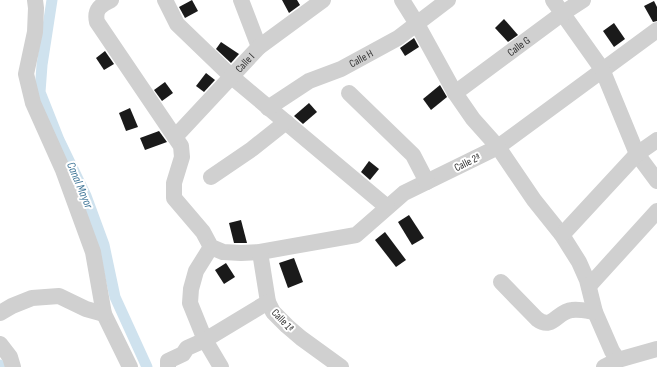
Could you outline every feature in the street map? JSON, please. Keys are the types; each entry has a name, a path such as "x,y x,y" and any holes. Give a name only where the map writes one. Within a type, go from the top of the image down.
{"street":[{"path":"35,0 35,32 26,74 33,103 63,170 93,252 104,314 130,367"},
{"path":"111,0 102,4 96,12 97,22 181,146 182,157 174,183 174,198 203,232 211,247 196,271 191,289 190,303 205,340 221,367"},
{"path":"165,0 177,24 232,77 388,207"},
{"path":"241,0 259,47"},
{"name":"Calle I","path":"175,137 259,47 323,0"},
{"path":"402,0 455,93 473,119 498,147 534,200 562,235 579,262 588,286 595,312 612,351 611,364 657,349"},
{"name":"Calle H","path":"268,108 309,81 341,69 398,38 448,0"},
{"name":"Calle G","path":"455,93 558,6 583,0"},
{"path":"558,6 602,69 637,154 657,181"},
{"name":"Calle 2ª","path":"211,247 224,252 260,252 356,235 404,193 498,147 657,30"},
{"path":"350,93 413,155 427,182"},
{"path":"211,177 252,149 286,122"},
{"path":"562,235 637,154 657,140"},
{"path":"588,286 657,211"},
{"name":"Calle 1ª","path":"260,252 268,302 273,312 287,326 341,367"},
{"path":"501,282 537,319 543,323 548,324 572,310 595,312"},
{"path":"0,313 12,306 32,298 59,296 86,309 104,314"},
{"path":"168,367 168,361 183,354 187,348 205,340 268,302"},
{"path":"0,344 10,357 13,367"}],"building":[{"path":"192,0 198,11 185,18 179,7"},
{"path":"282,0 297,0 300,5 289,13"},
{"path":"654,1 657,7 657,21 653,22 644,6"},
{"path":"504,19 518,35 508,42 495,28"},
{"path":"614,23 625,39 614,47 603,31"},
{"path":"414,38 419,47 405,56 400,48"},
{"path":"221,42 239,54 231,63 216,49"},
{"path":"105,51 114,64 104,70 96,58"},
{"path":"206,73 215,80 204,92 196,86"},
{"path":"165,82 173,93 162,101 154,90"},
{"path":"440,85 447,97 431,110 423,99"},
{"path":"309,103 317,112 303,124 294,116"},
{"path":"130,108 138,127 126,131 119,113"},
{"path":"159,131 167,142 145,150 140,138"},
{"path":"369,161 379,169 370,180 361,172"},
{"path":"409,215 424,238 412,245 398,222"},
{"path":"241,220 247,243 234,243 229,223"},
{"path":"385,232 406,260 396,267 375,240"},
{"path":"294,258 303,282 288,288 279,263"},
{"path":"226,263 235,277 224,284 215,270"}],"waterway":[{"name":"Canal Mayor","path":"52,0 42,65 40,92 59,140 86,196 104,245 115,297 147,367"}]}
